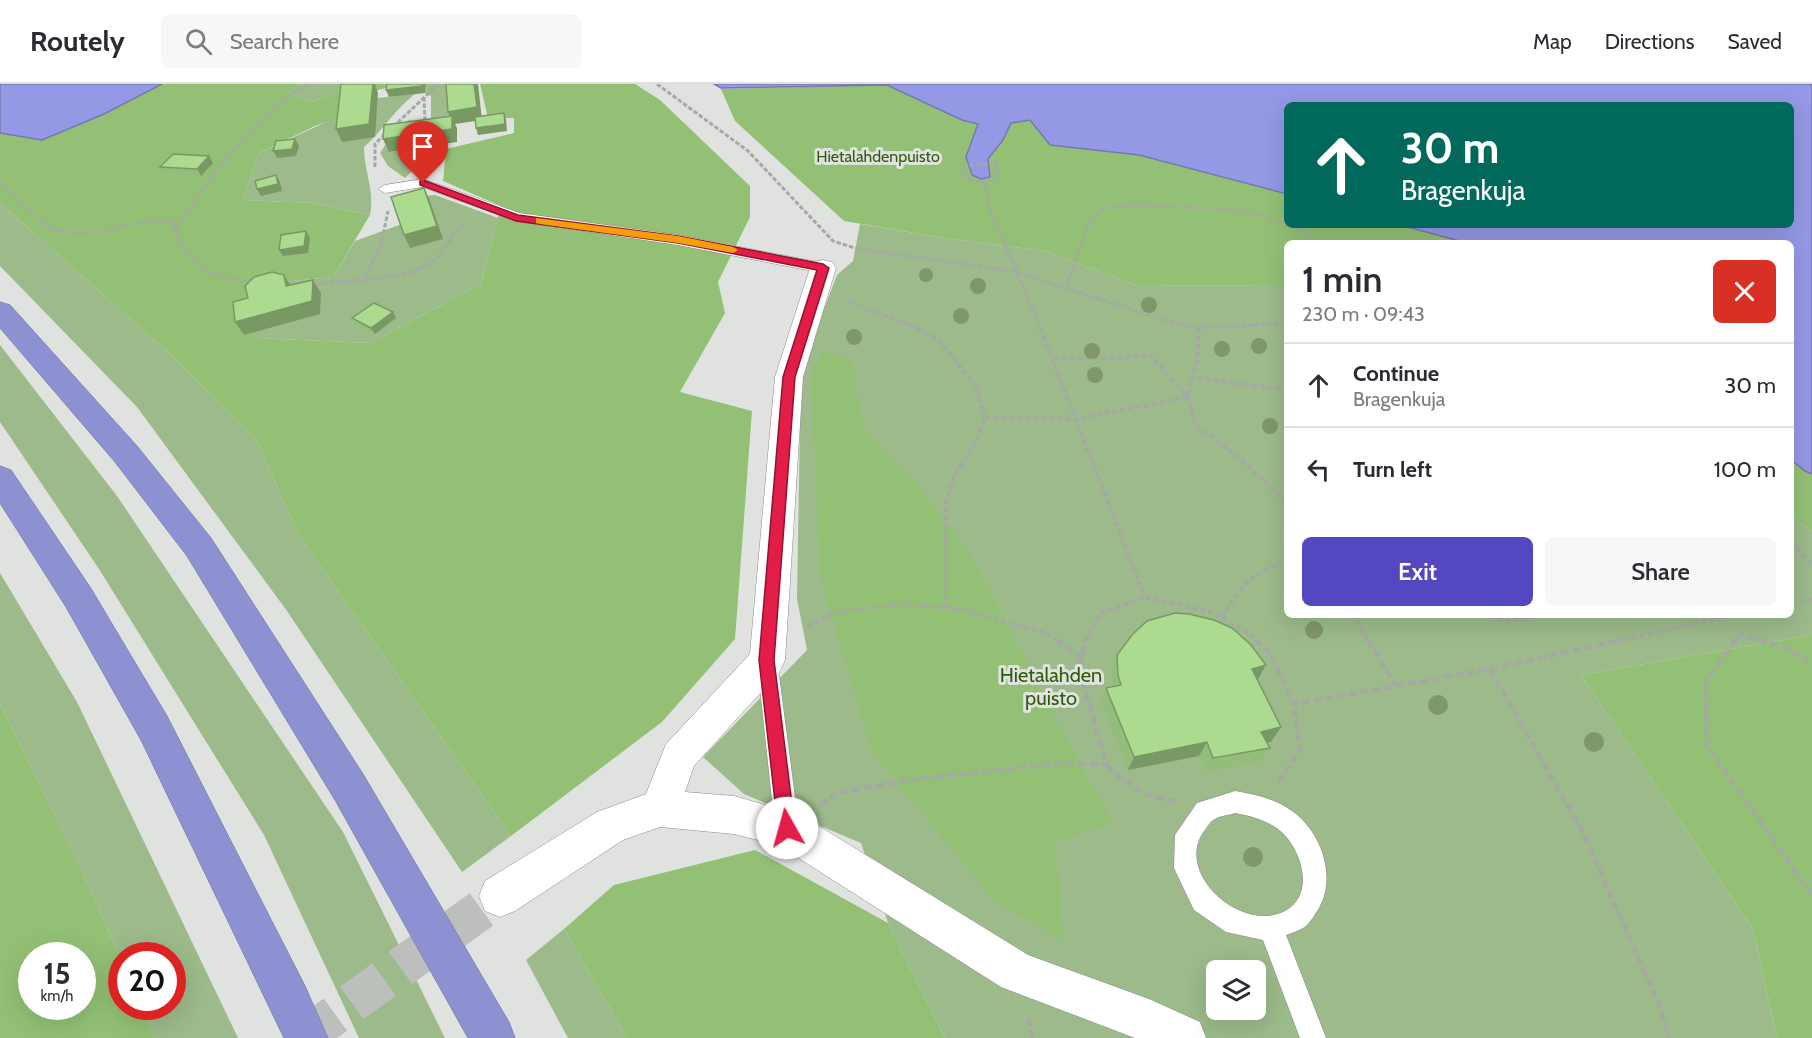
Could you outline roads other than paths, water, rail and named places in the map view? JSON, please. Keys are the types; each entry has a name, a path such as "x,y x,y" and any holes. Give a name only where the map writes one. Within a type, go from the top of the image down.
{"highway":[{"path":"0,311 126,454 199,547 349,787 493,1038"},
{"path":"0,478 78,597 154,728 285,990 306,1038"}],"street":[{"path":"660,808 679,756 768,654 789,377 820,279"},
{"path":"500,896 611,825 660,808 734,815 787,828 1016,972 1149,1021 1184,1038"}],"lane":[{"path":"385,189 423,183 516,218 678,240 820,279"},
{"path":"768,654 787,828"},
{"path":"1235,802 1263,807 1288,822 1307,845 1316,872 1312,898 1296,919 1271,929 1235,924 1203,901 1186,868 1187,835 1205,811 1235,802"},
{"path":"1271,929 1312,1038"}],"water":[{"path":"0,84 162,84 104,114 42,140 0,133"},
{"path":"714,84 1812,84 1812,474 1794,462 1794,240 1456,240 1411,228 1794,228 1794,102 1284,102 1284,193 1139,155 1050,145 1030,120 1011,123 1003,140 988,159 990,177 981,179 972,175 966,157 978,124 962,120 887,85 721,88"}],"tunnel":[{"path":"303,1038 500,896"}],"park label":[{"name":"Hietalahdenpuisto","path":"878,156"},
{"name":"Hietalahden puisto","path":"1051,686"}]}
